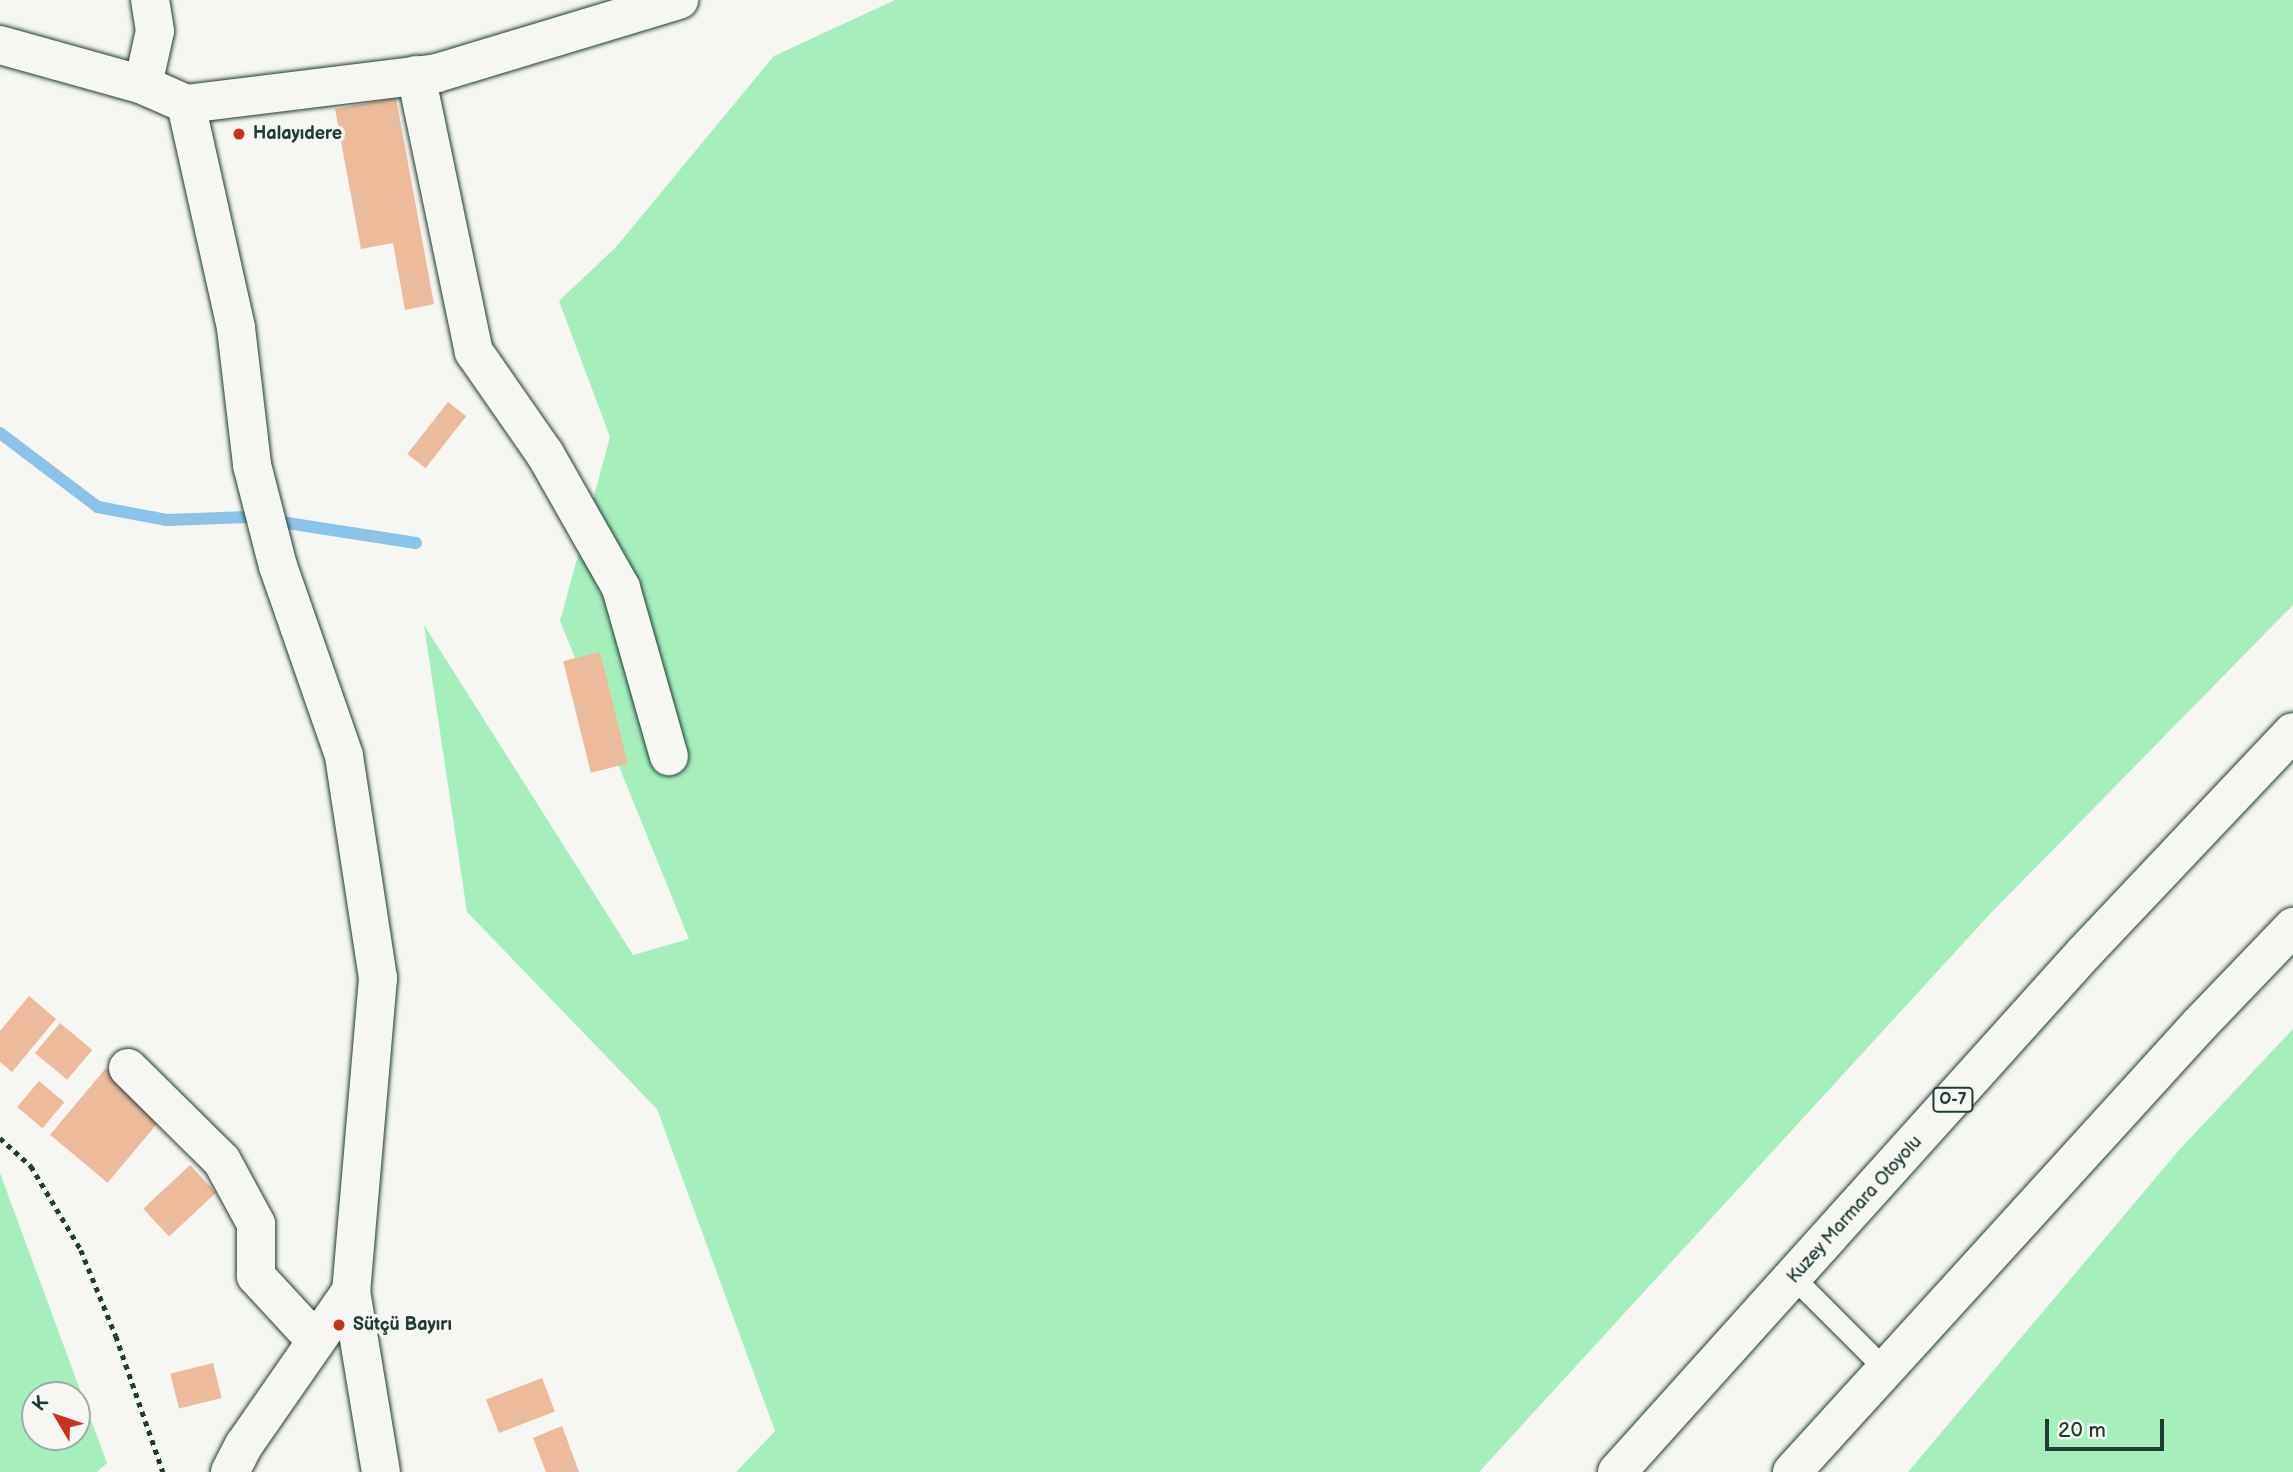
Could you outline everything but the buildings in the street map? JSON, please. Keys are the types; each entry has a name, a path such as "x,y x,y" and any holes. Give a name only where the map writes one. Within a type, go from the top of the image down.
{"main road":[{"path":"143,85 155,31 150,0"},
{"path":"0,45 143,85 186,104 437,73 679,0"},
{"path":"416,75 474,352 545,454 621,588 669,756"},
{"path":"186,104 236,328 252,465 278,566 344,756 378,978 351,1291 381,1472"},
{"name":"Kuzey Marmara Otoyolu","path":"1617,1472 2084,953 2293,732"},
{"path":"1792,1472 1884,1368 2293,927"},
{"path":"128,1068 222,1161 256,1224 256,1276 316,1341"},
{"path":"230,1472 244,1445 351,1291"}],"lane":[{"path":"1794,1278 1884,1368"}],"path":[{"path":"0,1138 31,1166 81,1250 116,1336 163,1472"}],"green space":[{"path":"895,0 2293,0 2293,605 1989,915 1479,1472 736,1472 775,1431 657,1109 467,912 424,625 633,955 689,939 560,621 610,437 559,301 616,247 774,56"},
{"path":"2293,1029 2293,1472 1908,1472 2180,1149"},
{"path":"0,1173 77,1381 21,1381 21,1451 91,1451 91,1420 107,1463 97,1472 0,1472"}],"waterway":[{"path":"0,433 98,507 167,520 248,517 416,543"}],"place":[{"name":"Halayıdere","path":"239,134"},
{"name":"Sütçü Bayırı","path":"339,1325"}]}
